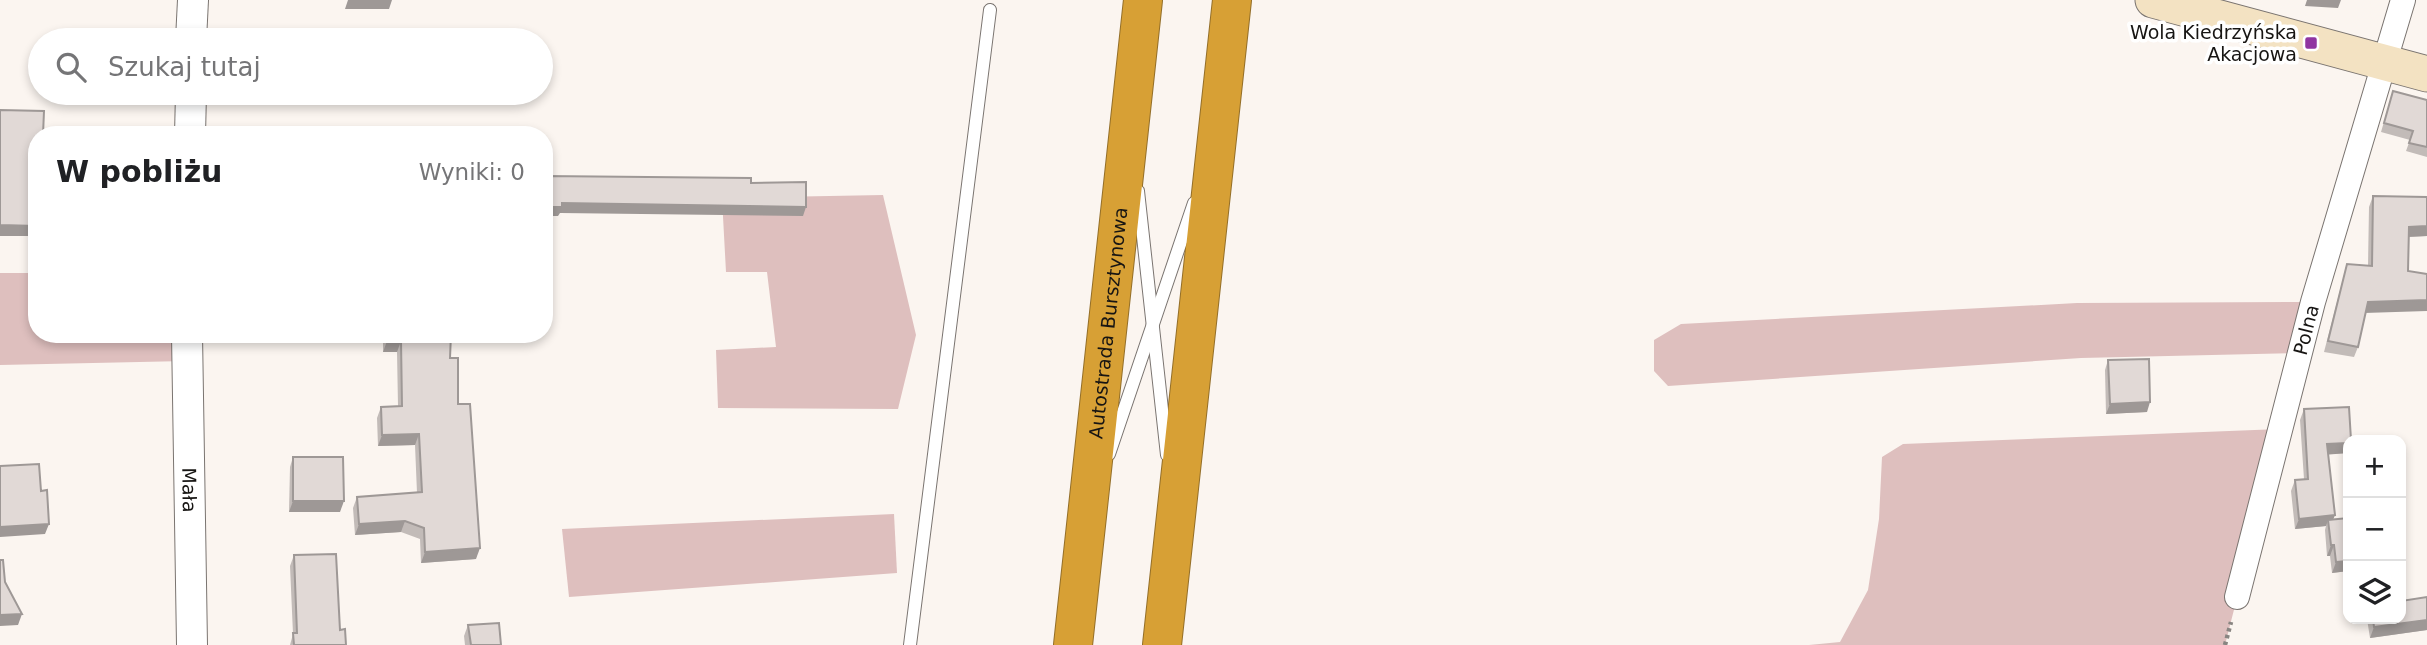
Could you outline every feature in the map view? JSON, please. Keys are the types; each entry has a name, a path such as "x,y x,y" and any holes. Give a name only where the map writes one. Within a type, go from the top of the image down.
{"highway":[{"name":"Autostrada Bursztynowa","path":"1073,645 1143,0"},
{"path":"1161,645 1231,0"}],"main road":[{"path":"2153,0 2427,74"}],"street":[{"path":"191,28 192,0"},
{"name":"Polna","path":"2237,597 2313,302 2403,0"},
{"path":"190,126 191,105"},
{"name":"Mała","path":"187,343 192,645"}],"lane":[{"path":"910,645 990,10"},
{"path":"1131,121 1174,528"},
{"path":"1087,521 1218,131"}],"shaded area":[{"path":"883,195 916,335 898,409 718,408 716,350 776,347 767,272 726,272 722,198"},
{"path":"0,273 28,273 28,343 187,343 186,361 0,365"},
{"path":"2313,302 2298,353 2081,358 1668,386 1654,371 1654,340 1681,324 2077,303"},
{"path":"2280,429 2225,645 1809,645 1840,642 1868,590 1879,519 1882,457 1903,444"},
{"path":"894,514 897,573 569,597 562,529"}],"building":[{"path":"2393,91 2427,100 2427,147 2409,143 2413,131 2384,123"},
{"path":"0,110 44,111 43,126 28,126 28,226 0,225"},
{"path":"553,176 751,178 751,183 806,182 806,207 562,203 562,207 553,207"},
{"path":"2373,196 2427,197 2427,226 2409,227 2408,271 2427,274 2427,300 2368,302 2358,347 2328,341 2347,264 2372,266"},
{"path":"401,343 451,343 450,358 458,358 458,404 470,404 480,548 425,552 424,528 405,521 359,524 357,497 422,492 419,434 382,435 381,407 402,406"},
{"path":"2149,359 2150,402 2110,404 2108,360"},
{"path":"2349,407 2351,435 2343,435 2343,443 2327,444 2335,515 2299,519 2295,480 2308,479 2304,409"},
{"path":"293,457 343,457 344,501 293,501"},
{"path":"39,464 41,491 47,490 49,524 0,527 0,466"},
{"path":"2343,518 2343,561 2336,562 2328,520"},
{"path":"336,554 340,630 345,629 346,645 294,645 293,633 297,633 294,555"},
{"path":"0,560 3,560 5,582 22,614 0,615"},
{"path":"2427,597 2427,620 2406,623 2406,600"},
{"path":"499,623 501,645 471,645 468,625"},
{"path":"2374,624 2397,624 2374,627"}],"place":[{"name":"Wola Kiedrzyńska Akacjowa","path":"2311,43"}]}
